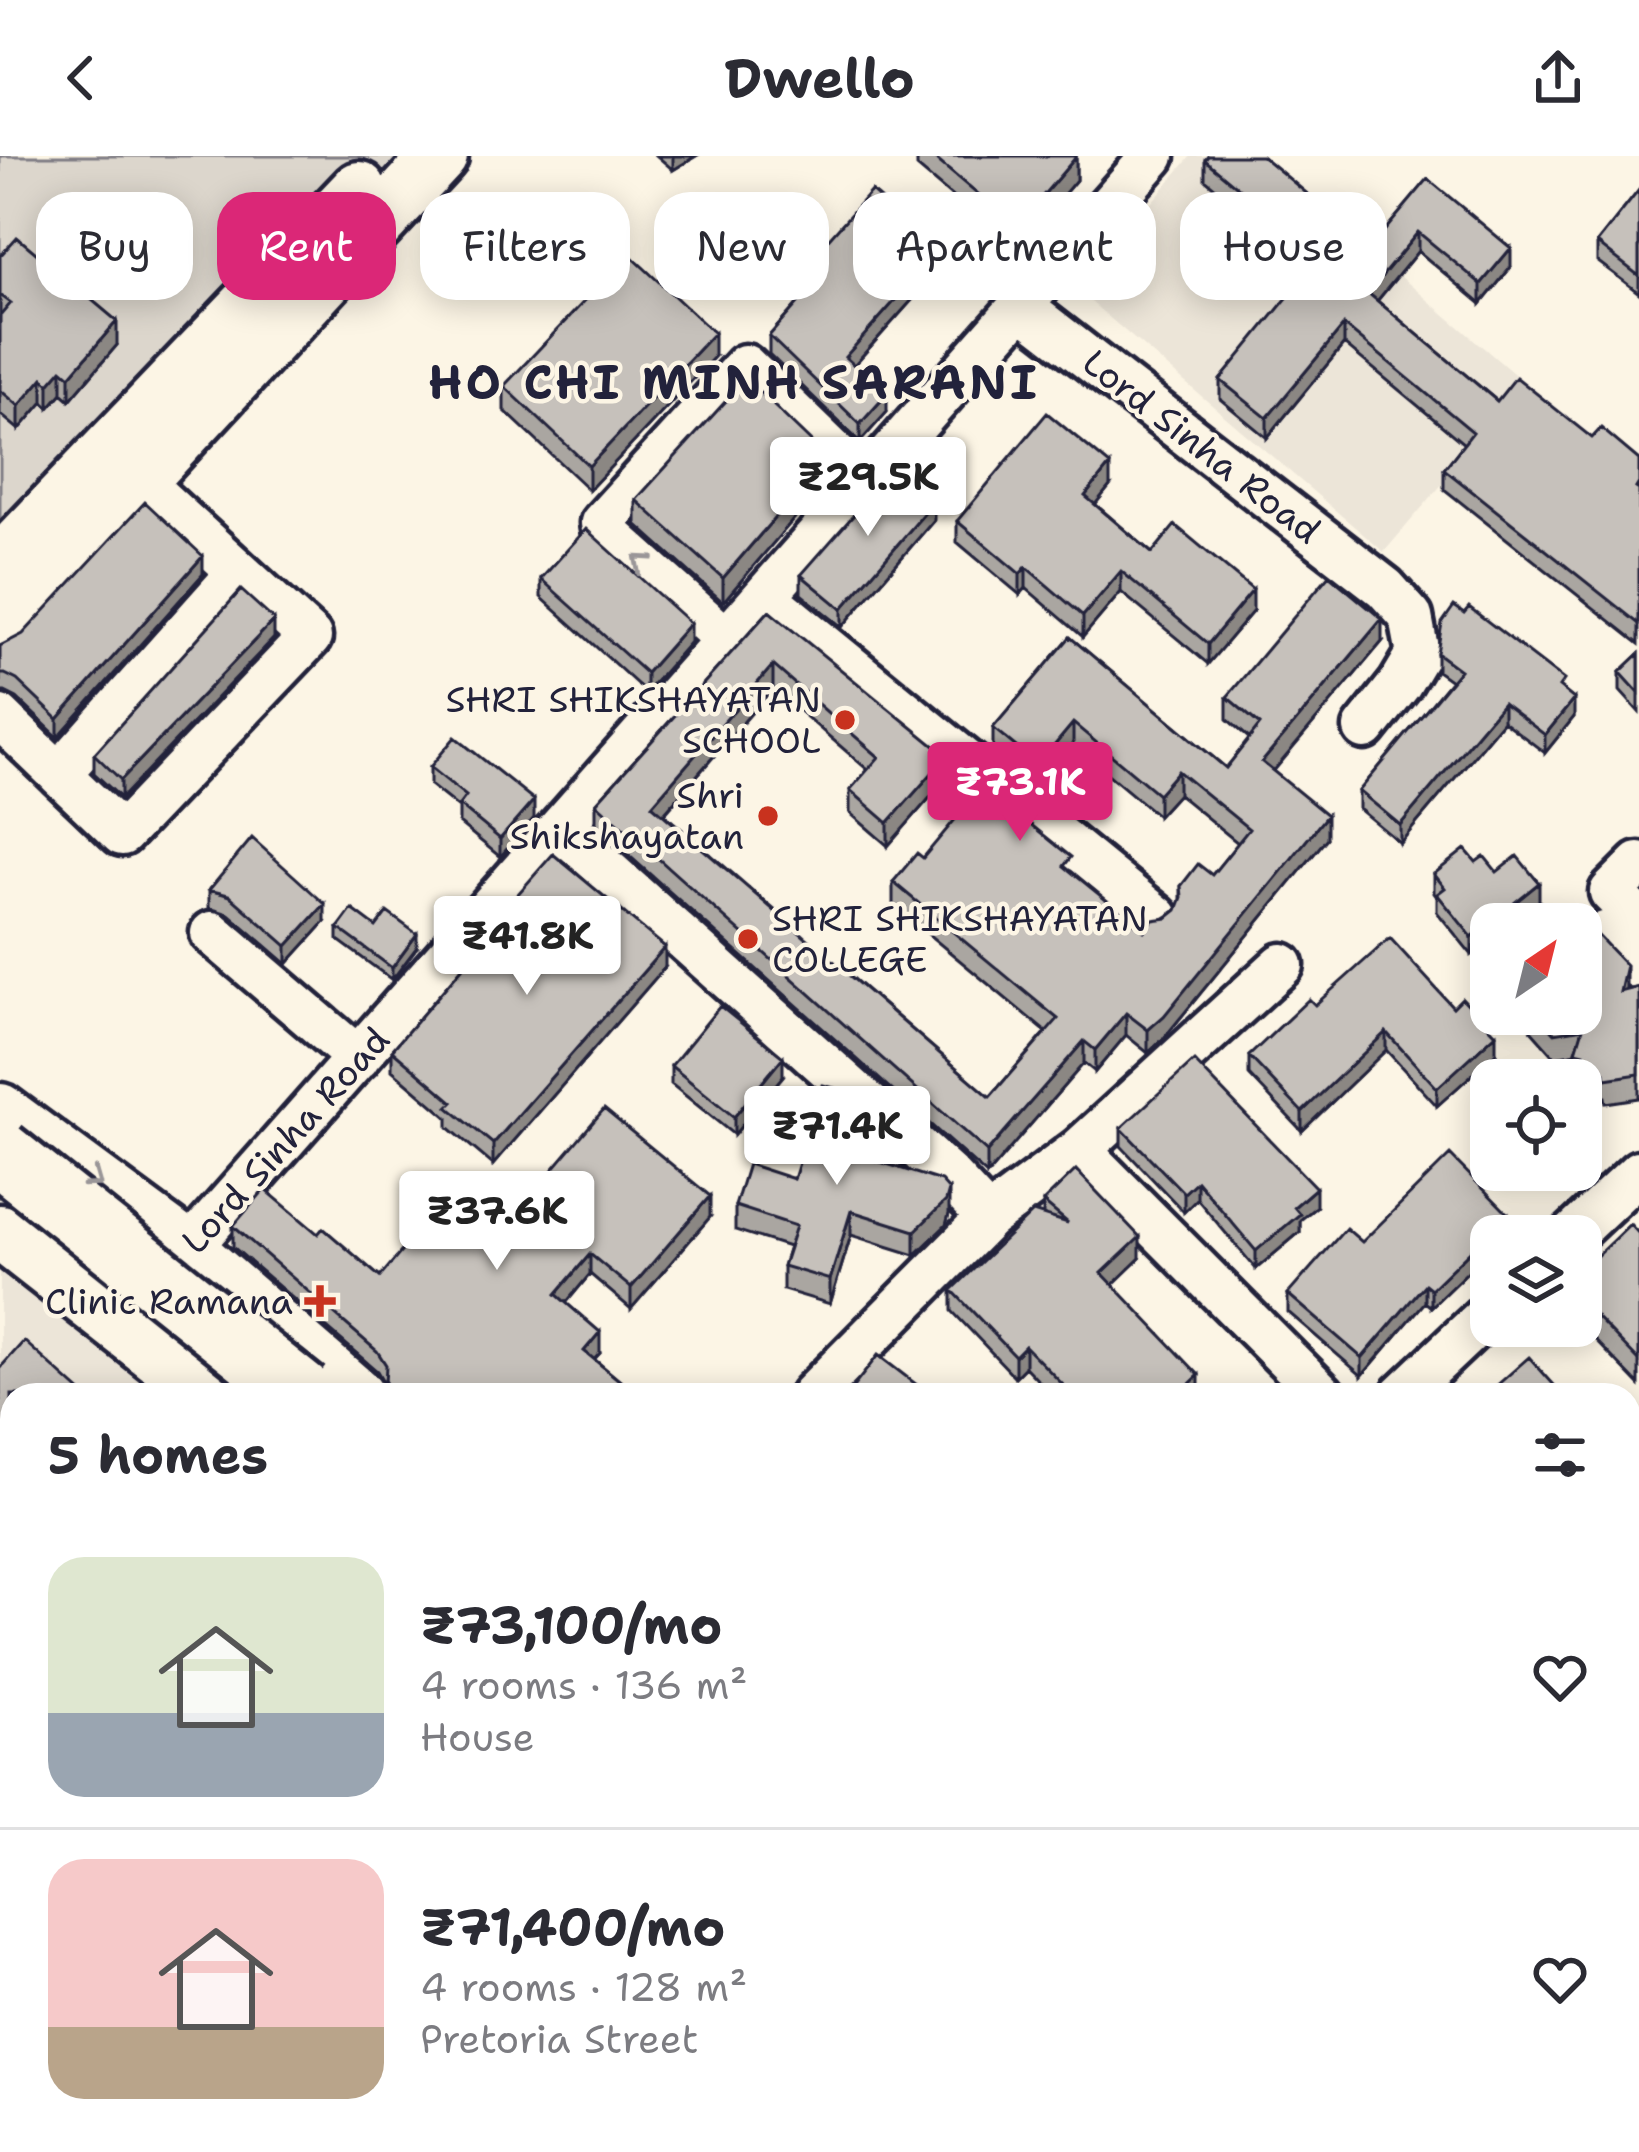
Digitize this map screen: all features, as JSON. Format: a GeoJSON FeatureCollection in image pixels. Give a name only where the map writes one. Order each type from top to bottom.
{"type":"FeatureCollection","features":[{"type":"Feature","properties":{"kind":"highway"},"geometry":{"type":"LineString","coordinates":[[0,1153],[288,1383]]}},
{"type":"Feature","properties":{"kind":"highway"},"geometry":{"type":"LineString","coordinates":[[0,1195],[231,1383]]}},
{"type":"Feature","properties":{"kind":"main road"},"geometry":{"type":"LineString","coordinates":[[0,564],[391,156]]}},
{"type":"Feature","properties":{"kind":"main road"},"geometry":{"type":"LineString","coordinates":[[0,631],[440,156]]}},
{"type":"Feature","properties":{"kind":"main road"},"geometry":{"type":"LineString","coordinates":[[0,1112],[188,1249],[342,1383]]}},
{"type":"Feature","properties":{"kind":"main road"},"geometry":{"type":"LineString","coordinates":[[0,1232],[193,1383]]}},
{"type":"Feature","properties":{"kind":"street","name":"Lord Sinha Road"},"geometry":{"type":"LineString","coordinates":[[122,1328],[1153,156]]}},
{"type":"Feature","properties":{"kind":"street","name":"Lord Sinha Road"},"geometry":{"type":"LineString","coordinates":[[1019,305],[1384,588],[1411,617],[1418,654],[1365,728]]}},
{"type":"Feature","properties":{"kind":"street"},"geometry":{"type":"LineString","coordinates":[[728,640],[603,529],[602,523],[746,366],[865,482]]}},
{"type":"Feature","properties":{"kind":"street"},"geometry":{"type":"LineString","coordinates":[[0,717],[122,834],[310,637],[139,480]]}},
{"type":"Feature","properties":{"kind":"street"},"geometry":{"type":"LineString","coordinates":[[59,774],[239,572]]}},
{"type":"Feature","properties":{"kind":"street"},"geometry":{"type":"LineString","coordinates":[[766,598],[1157,917]]}},
{"type":"Feature","properties":{"kind":"street"},"geometry":{"type":"LineString","coordinates":[[561,829],[949,1176],[988,1218]]}},
{"type":"Feature","properties":{"kind":"street"},"geometry":{"type":"LineString","coordinates":[[1639,865],[1611,892],[1639,968]]}},
{"type":"Feature","properties":{"kind":"street"},"geometry":{"type":"LineString","coordinates":[[212,933],[358,1058]]}},
{"type":"Feature","properties":{"kind":"street"},"geometry":{"type":"LineString","coordinates":[[824,1383],[988,1218],[1079,1150],[1282,965]]}},
{"type":"Feature","properties":{"kind":"street"},"geometry":{"type":"LineString","coordinates":[[1079,1150],[1311,1383]]}},
{"type":"Feature","properties":{"kind":"street"},"geometry":{"type":"LineString","coordinates":[[1599,1215],[1633,1190]]}},
{"type":"Feature","properties":{"kind":"street"},"geometry":{"type":"LineString","coordinates":[[1415,1383],[1470,1331]]}},
{"type":"Feature","properties":{"kind":"shaded area"},"geometry":{"type":"Polygon","coordinates":[[[0,156],[414,156],[380,192],[217,192],[217,300],[278,300],[0,594],[0,156]]]}},
{"type":"Feature","properties":{"kind":"shaded area"},"geometry":{"type":"Polygon","coordinates":[[[1191,156],[1260,156],[1302,192],[1180,192],[1180,300],[1387,300],[1387,265],[1527,385],[1384,552],[1089,300],[1156,300],[1156,197],[1191,156]]]}},
{"type":"Feature","properties":{"kind":"shaded area"},"geometry":{"type":"Polygon","coordinates":[[[0,1246],[175,1383],[0,1383],[0,1246]]]}},
{"type":"Feature","properties":{"kind":"building"},"geometry":{"type":"Polygon","coordinates":[[[932,156],[1076,156],[1046,192],[975,192],[932,156]]]}},
{"type":"Feature","properties":{"kind":"building"},"geometry":{"type":"Polygon","coordinates":[[[1208,156],[1262,156],[1305,192],[1243,192],[1205,160],[1208,156]]]}},
{"type":"Feature","properties":{"kind":"building"},"geometry":{"type":"Polygon","coordinates":[[[1428,179],[1511,248],[1481,284],[1418,232],[1387,270],[1387,228],[1428,179]]]}},
{"type":"Feature","properties":{"kind":"building"},"geometry":{"type":"Polygon","coordinates":[[[1639,190],[1639,276],[1597,243],[1639,190]]]}},
{"type":"Feature","properties":{"kind":"building"},"geometry":{"type":"Polygon","coordinates":[[[853,211],[853,300],[896,300],[845,357],[887,394],[860,424],[769,336],[801,300],[829,300],[829,238],[853,211]]]}},
{"type":"Feature","properties":{"kind":"building"},"geometry":{"type":"Polygon","coordinates":[[[17,237],[36,253],[36,300],[92,300],[117,321],[70,376],[62,369],[49,384],[43,378],[19,406],[0,390],[0,316],[11,303],[0,295],[0,256],[17,237]]]}},
{"type":"Feature","properties":{"kind":"building"},"geometry":{"type":"Polygon","coordinates":[[[630,255],[654,277],[654,300],[678,300],[714,333],[589,466],[504,386],[585,300],[630,300],[630,255]]]}},
{"type":"Feature","properties":{"kind":"building"},"geometry":{"type":"Polygon","coordinates":[[[1285,300],[1376,300],[1497,401],[1516,377],[1592,438],[1601,428],[1639,460],[1639,624],[1444,469],[1473,432],[1344,325],[1267,418],[1220,380],[1285,300]]]}},
{"type":"Feature","properties":{"kind":"building"},"geometry":{"type":"Polygon","coordinates":[[[746,379],[827,457],[723,578],[636,500],[746,379]]]}},
{"type":"Feature","properties":{"kind":"building"},"geometry":{"type":"Polygon","coordinates":[[[1047,413],[1110,465],[1085,496],[1152,553],[1175,525],[1253,590],[1208,644],[1121,571],[1083,616],[1026,567],[1020,574],[957,521],[1047,413]]]}},
{"type":"Feature","properties":{"kind":"building"},"geometry":{"type":"Polygon","coordinates":[[[895,468],[934,502],[842,609],[801,575],[895,468]]]}},
{"type":"Feature","properties":{"kind":"building"},"geometry":{"type":"Polygon","coordinates":[[[145,502],[203,556],[58,719],[17,680],[0,674],[0,646],[23,634],[145,502]]]}},
{"type":"Feature","properties":{"kind":"building"},"geometry":{"type":"Polygon","coordinates":[[[586,529],[690,623],[646,673],[541,579],[586,529]]]}},
{"type":"Feature","properties":{"kind":"building"},"geometry":{"type":"Polygon","coordinates":[[[1329,575],[1382,619],[1262,762],[1327,815],[1164,1016],[1148,1030],[1126,1013],[1095,1050],[1084,1041],[987,1152],[596,803],[769,611],[947,756],[888,823],[850,790],[879,757],[773,665],[652,805],[990,1097],[1058,1019],[893,882],[917,853],[923,858],[983,786],[1071,857],[1064,866],[1144,931],[1153,920],[1177,910],[1181,886],[1198,864],[1212,875],[1249,829],[1178,771],[1158,794],[1073,723],[1038,765],[993,728],[1070,637],[1226,768],[1260,725],[1227,697],[1329,575]]]}},
{"type":"Feature","properties":{"kind":"building"},"geometry":{"type":"Polygon","coordinates":[[[241,590],[274,620],[121,780],[94,754],[241,590]]]}},
{"type":"Feature","properties":{"kind":"building"},"geometry":{"type":"Polygon","coordinates":[[[1454,606],[1464,613],[1469,607],[1564,680],[1559,687],[1574,699],[1545,735],[1503,703],[1400,825],[1359,791],[1460,670],[1437,653],[1442,623],[1454,606]]]}},
{"type":"Feature","properties":{"kind":"building"},"geometry":{"type":"Polygon","coordinates":[[[1639,654],[1639,693],[1620,672],[1639,654]]]}},
{"type":"Feature","properties":{"kind":"building"},"geometry":{"type":"Polygon","coordinates":[[[455,737],[534,800],[500,839],[459,805],[466,796],[430,767],[455,737]]]}},
{"type":"Feature","properties":{"kind":"building"},"geometry":{"type":"Polygon","coordinates":[[[252,838],[325,904],[287,946],[229,895],[209,890],[252,838]]]}},
{"type":"Feature","properties":{"kind":"building"},"geometry":{"type":"Polygon","coordinates":[[[1465,849],[1476,862],[1484,856],[1497,872],[1517,856],[1539,883],[1514,903],[1470,903],[1470,935],[1437,894],[1445,888],[1434,874],[1465,849]]]}},
{"type":"Feature","properties":{"kind":"building"},"geometry":{"type":"Polygon","coordinates":[[[553,854],[665,947],[493,1144],[392,1050],[553,854]]]}},
{"type":"Feature","properties":{"kind":"building"},"geometry":{"type":"Polygon","coordinates":[[[352,909],[376,927],[387,912],[417,934],[392,968],[338,928],[352,909]]]}},
{"type":"Feature","properties":{"kind":"building"},"geometry":{"type":"Polygon","coordinates":[[[1390,938],[1453,1007],[1462,998],[1470,1006],[1470,1035],[1495,1035],[1437,1088],[1386,1032],[1302,1112],[1249,1056],[1309,999],[1315,1005],[1390,938]]]}},
{"type":"Feature","properties":{"kind":"building"},"geometry":{"type":"Polygon","coordinates":[[[1602,940],[1626,965],[1620,992],[1639,987],[1639,1074],[1606,1079],[1602,1059],[1584,1059],[1584,1053],[1576,1051],[1581,1035],[1602,1035],[1602,940]]]}},
{"type":"Feature","properties":{"kind":"building"},"geometry":{"type":"Polygon","coordinates":[[[720,1006],[783,1057],[734,1117],[671,1066],[720,1006]]]}},
{"type":"Feature","properties":{"kind":"building"},"geometry":{"type":"Polygon","coordinates":[[[1194,1061],[1316,1188],[1294,1207],[1300,1214],[1256,1251],[1197,1181],[1184,1193],[1121,1128],[1194,1061]]]}},
{"type":"Feature","properties":{"kind":"building"},"geometry":{"type":"Polygon","coordinates":[[[823,1085],[842,1090],[870,1116],[858,1155],[941,1181],[949,1190],[946,1201],[915,1231],[851,1211],[830,1280],[783,1266],[796,1226],[735,1206],[748,1164],[794,1179],[823,1085]]]}},
{"type":"Feature","properties":{"kind":"building"},"geometry":{"type":"Polygon","coordinates":[[[604,1109],[710,1196],[631,1288],[590,1254],[556,1294],[600,1332],[584,1351],[623,1383],[385,1383],[386,1365],[377,1351],[233,1226],[265,1189],[318,1234],[323,1228],[380,1277],[456,1186],[504,1227],[604,1109]]]}},
{"type":"Feature","properties":{"kind":"building"},"geometry":{"type":"Polygon","coordinates":[[[1450,1155],[1470,1175],[1470,1191],[1485,1191],[1508,1214],[1470,1215],[1470,1251],[1431,1289],[1425,1284],[1362,1358],[1288,1294],[1346,1228],[1362,1242],[1450,1155]]]}},
{"type":"Feature","properties":{"kind":"building"},"geometry":{"type":"Polygon","coordinates":[[[1076,1170],[1140,1237],[1102,1273],[1199,1375],[1191,1383],[1061,1383],[1025,1346],[1015,1356],[952,1290],[1033,1212],[1068,1223],[1043,1202],[1076,1170]]]}},
{"type":"Feature","properties":{"kind":"building"},"geometry":{"type":"Polygon","coordinates":[[[1630,1224],[1639,1234],[1639,1361],[1602,1323],[1602,1251],[1630,1224]]]}},
{"type":"Feature","properties":{"kind":"building"},"geometry":{"type":"Polygon","coordinates":[[[24,1341],[71,1383],[0,1383],[0,1368],[24,1341]]]}},
{"type":"Feature","properties":{"kind":"building"},"geometry":{"type":"Polygon","coordinates":[[[878,1355],[914,1383],[856,1383],[878,1355]]]}},
{"type":"Feature","properties":{"kind":"building"},"geometry":{"type":"Polygon","coordinates":[[[1529,1357],[1552,1383],[1500,1383],[1529,1357]]]}},
{"type":"Feature","properties":{"kind":"place","name":"SHRI SHIKSHAYATAN SCHOOL"},"geometry":{"type":"Point","coordinates":[845,720]}},
{"type":"Feature","properties":{"kind":"place","name":"Shri Shikshayatan"},"geometry":{"type":"Point","coordinates":[768,816]}},
{"type":"Feature","properties":{"kind":"place","name":"SHRI SHIKSHAYATAN COLLEGE"},"geometry":{"type":"Point","coordinates":[748,939]}},
{"type":"Feature","properties":{"kind":"place","name":"Clinic Ramana"},"geometry":{"type":"Point","coordinates":[320,1301]}},
{"type":"Feature","properties":{"kind":"district","name":"HO CHI MINH SARANI"},"geometry":{"type":"Point","coordinates":[734,382]}}]}
